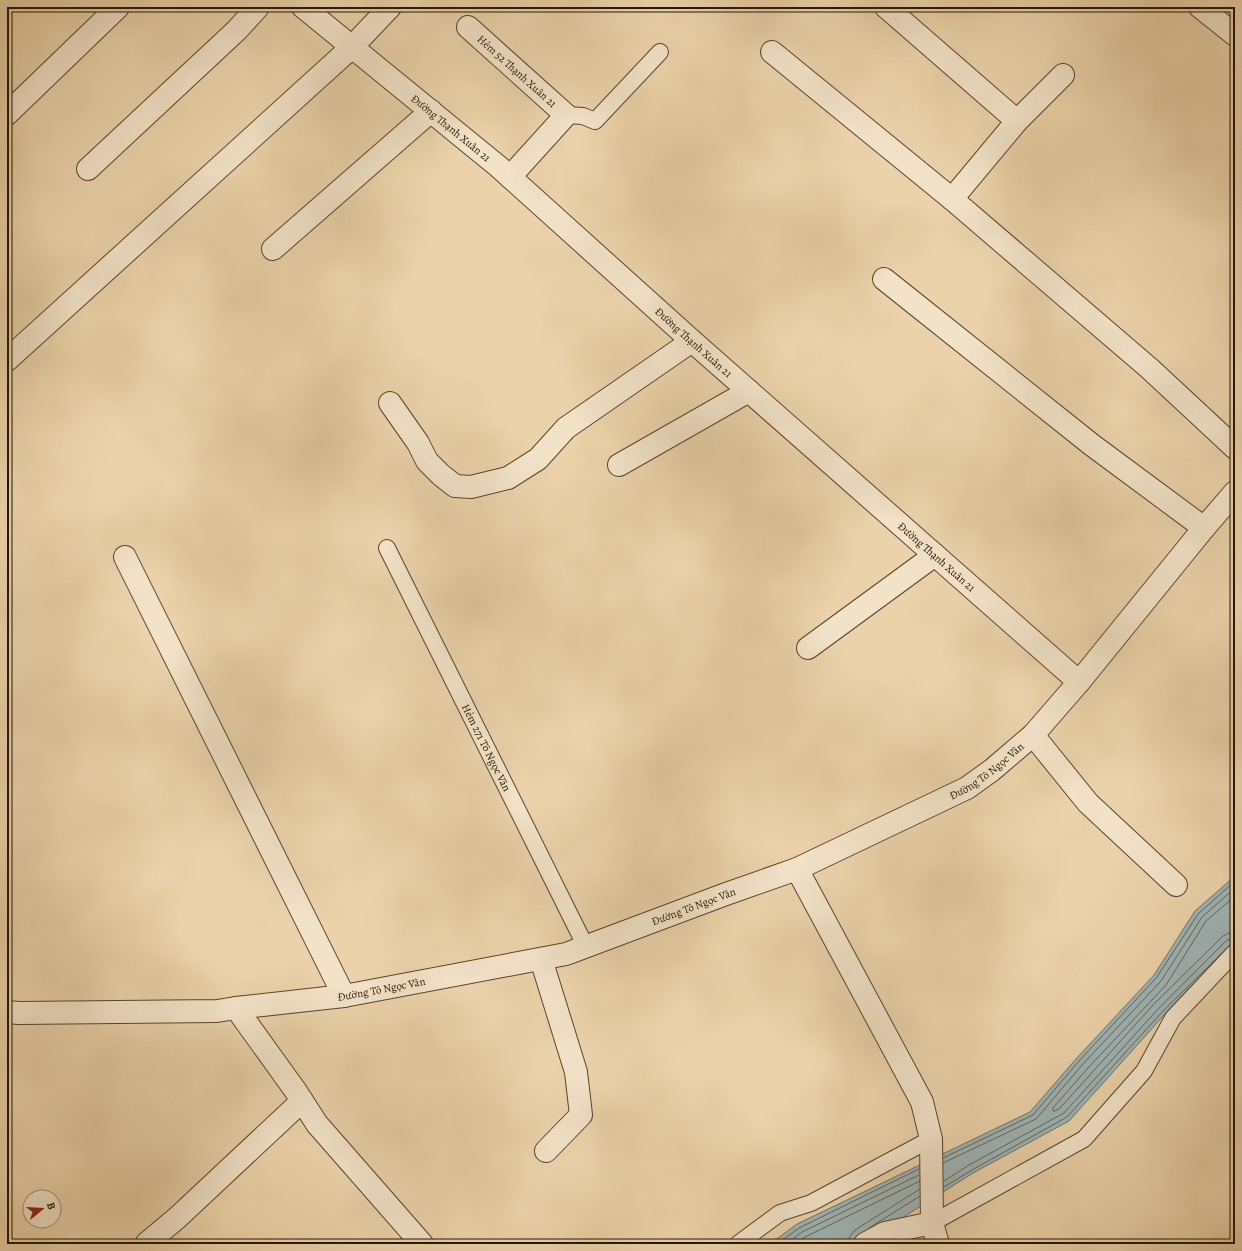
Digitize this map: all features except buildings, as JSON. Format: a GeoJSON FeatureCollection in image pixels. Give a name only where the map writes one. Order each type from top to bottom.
{"type":"FeatureCollection","features":[{"type":"Feature","properties":{"kind":"street"},"geometry":{"type":"LineString","coordinates":[[7,114],[118,7]]}},
{"type":"Feature","properties":{"kind":"street"},"geometry":{"type":"LineString","coordinates":[[88,169],[237,30],[258,7]]}},
{"type":"Feature","properties":{"kind":"street","name":"Đường Thạnh Xuân 21"},"geometry":{"type":"LineString","coordinates":[[303,7],[510,177],[692,341],[1080,682]]}},
{"type":"Feature","properties":{"kind":"street"},"geometry":{"type":"LineString","coordinates":[[7,360],[352,47],[390,7]]}},
{"type":"Feature","properties":{"kind":"street"},"geometry":{"type":"LineString","coordinates":[[886,7],[1017,121]]}},
{"type":"Feature","properties":{"kind":"street"},"geometry":{"type":"LineString","coordinates":[[1200,7],[1235,36]]}},
{"type":"Feature","properties":{"kind":"street","name":"Hẻm 52 Thạnh Xuân 21"},"geometry":{"type":"LineString","coordinates":[[468,27],[566,115],[510,177]]}},
{"type":"Feature","properties":{"kind":"street"},"geometry":{"type":"LineString","coordinates":[[772,52],[952,199],[1149,368],[1235,448]]}},
{"type":"Feature","properties":{"kind":"street"},"geometry":{"type":"LineString","coordinates":[[952,199],[1017,121],[1063,74]]}},
{"type":"Feature","properties":{"kind":"street"},"geometry":{"type":"LineString","coordinates":[[273,249],[431,111]]}},
{"type":"Feature","properties":{"kind":"street"},"geometry":{"type":"LineString","coordinates":[[884,279],[1092,445],[1204,528]]}},
{"type":"Feature","properties":{"kind":"street"},"geometry":{"type":"LineString","coordinates":[[390,403],[418,442],[427,461],[455,486],[470,487],[508,478],[538,459],[566,428],[692,341]]}},
{"type":"Feature","properties":{"kind":"street"},"geometry":{"type":"LineString","coordinates":[[619,464],[749,391]]}},
{"type":"Feature","properties":{"kind":"street","name":"Đường Tô Ngọc Vân"},"geometry":{"type":"LineString","coordinates":[[7,1012],[217,1011],[344,996],[566,954],[797,869],[967,788],[992,770],[1033,735],[1080,682],[1204,528],[1235,492]]}},
{"type":"Feature","properties":{"kind":"street"},"geometry":{"type":"LineString","coordinates":[[808,648],[935,554]]}},
{"type":"Feature","properties":{"kind":"street"},"geometry":{"type":"LineString","coordinates":[[125,557],[344,996]]}},
{"type":"Feature","properties":{"kind":"street"},"geometry":{"type":"LineString","coordinates":[[1033,735],[1088,803],[1176,885]]}},
{"type":"Feature","properties":{"kind":"street"},"geometry":{"type":"LineString","coordinates":[[797,869],[922,1102],[931,1139],[932,1215],[938,1244]]}},
{"type":"Feature","properties":{"kind":"street"},"geometry":{"type":"LineString","coordinates":[[541,959],[576,1072],[581,1114],[546,1151]]}},
{"type":"Feature","properties":{"kind":"street"},"geometry":{"type":"LineString","coordinates":[[236,1008],[317,1124],[422,1244]]}},
{"type":"Feature","properties":{"kind":"street"},"geometry":{"type":"LineString","coordinates":[[148,1244],[147,1243],[177,1218],[302,1101]]}},
{"type":"Feature","properties":{"kind":"street"},"geometry":{"type":"LineString","coordinates":[[865,1244],[885,1233],[932,1215]]}},
{"type":"Feature","properties":{"kind":"lane","name":"Hẻm 52 Thạnh Xuân 21"},"geometry":{"type":"LineString","coordinates":[[566,115],[583,116],[595,121],[660,52]]}},
{"type":"Feature","properties":{"kind":"lane","name":"Hẻm 271 Tô Ngọc Vân"},"geometry":{"type":"LineString","coordinates":[[387,548],[586,947]]}},
{"type":"Feature","properties":{"kind":"lane"},"geometry":{"type":"LineString","coordinates":[[932,1215],[1084,1140],[1144,1071],[1173,1018],[1235,952]]}},
{"type":"Feature","properties":{"kind":"lane"},"geometry":{"type":"LineString","coordinates":[[738,1244],[780,1213],[811,1203],[931,1139]]}},
{"type":"Feature","properties":{"kind":"water"},"geometry":{"type":"Polygon","coordinates":[[[1235,876],[1235,945],[1165,1014],[1069,1121],[973,1173],[861,1244],[770,1244],[797,1224],[1030,1112],[1076,1059],[1154,975],[1195,911],[1235,876]]]}}]}
